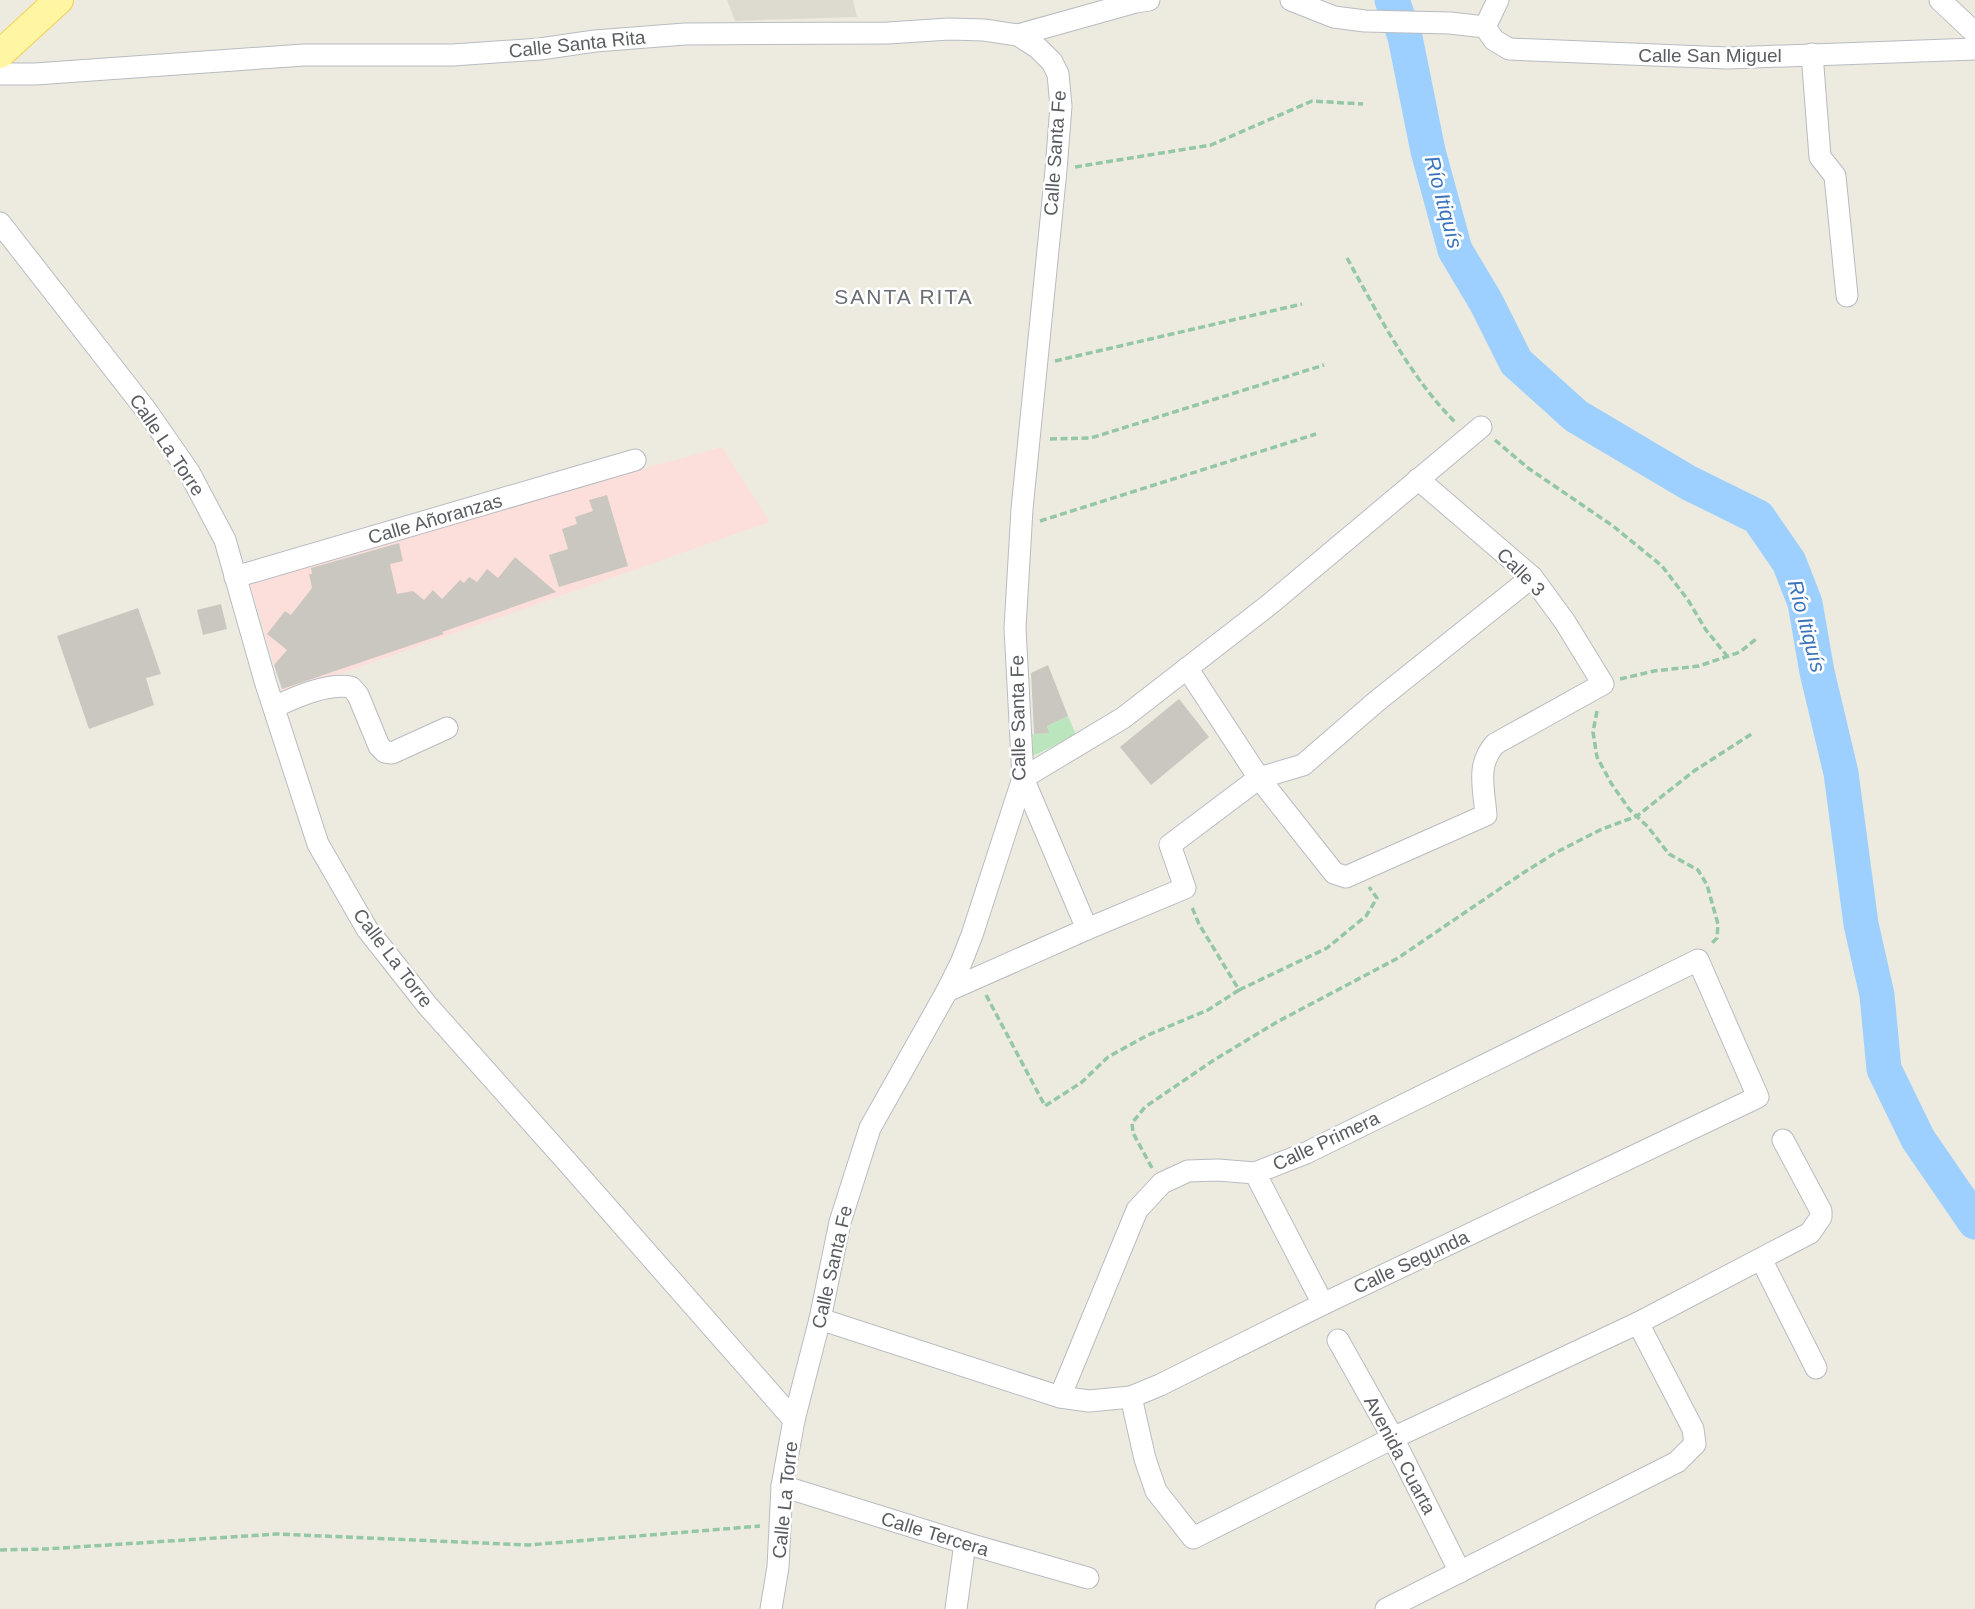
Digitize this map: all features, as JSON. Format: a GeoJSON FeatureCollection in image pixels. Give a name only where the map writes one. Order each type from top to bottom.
{"type":"FeatureCollection","features":[{"type":"Feature","properties":{"kind":"main road"},"geometry":{"type":"LineString","coordinates":[[0,54],[12,46],[59,0]]}},
{"type":"Feature","properties":{"kind":"street","name":"Calle Santa Rita"},"geometry":{"type":"LineString","coordinates":[[0,74],[35,74],[304,55],[453,55],[685,34],[888,33],[949,29],[1018,35],[1149,0]]}},
{"type":"Feature","properties":{"kind":"street"},"geometry":{"type":"LineString","coordinates":[[1291,0],[1334,17],[1485,27],[1498,0]]}},
{"type":"Feature","properties":{"kind":"street"},"geometry":{"type":"LineString","coordinates":[[1940,0],[1975,33]]}},
{"type":"Feature","properties":{"kind":"street","name":"Calle San Miguel"},"geometry":{"type":"LineString","coordinates":[[1485,27],[1494,40],[1508,49],[1728,58],[1975,49]]}},
{"type":"Feature","properties":{"kind":"street","name":"Calle Santa Fe"},"geometry":{"type":"LineString","coordinates":[[794,1420],[820,1319],[840,1222],[870,1128],[947,992],[972,935],[1023,778],[1015,628],[1021,527],[1060,106],[1058,74],[1052,62],[1038,48],[1018,35]]}},
{"type":"Feature","properties":{"kind":"street"},"geometry":{"type":"LineString","coordinates":[[1812,54],[1819,157],[1835,176],[1847,296]]}},
{"type":"Feature","properties":{"kind":"street","name":"Calle La Torre"},"geometry":{"type":"LineString","coordinates":[[0,223],[146,410],[189,472],[225,540],[318,844],[367,929],[427,1005],[794,1420],[782,1486],[778,1567],[771,1609]]}},
{"type":"Feature","properties":{"kind":"street"},"geometry":{"type":"LineString","coordinates":[[1087,929],[1023,778],[1123,718],[1270,604],[1475,431]]}},
{"type":"Feature","properties":{"kind":"street","name":"Calle Añoranzas"},"geometry":{"type":"LineString","coordinates":[[235,577],[635,460]]}},
{"type":"Feature","properties":{"kind":"street","name":"Calle 3"},"geometry":{"type":"LineString","coordinates":[[1418,479],[1532,577],[1565,622],[1603,684]]}},
{"type":"Feature","properties":{"kind":"street"},"geometry":{"type":"LineString","coordinates":[[947,992],[1185,888],[1170,845],[1259,778],[1303,765],[1377,701],[1532,577]]}},
{"type":"Feature","properties":{"kind":"street"},"geometry":{"type":"LineString","coordinates":[[1187,668],[1259,778],[1334,873],[1346,877],[1486,815],[1483,770],[1486,754],[1490,749],[1603,684]]}},
{"type":"Feature","properties":{"kind":"street"},"geometry":{"type":"LineString","coordinates":[[274,707],[339,685],[351,687],[358,695],[379,746],[385,752],[392,753],[447,728]]}},
{"type":"Feature","properties":{"kind":"street","name":"Calle Segunda"},"geometry":{"type":"LineString","coordinates":[[1060,1397],[1089,1401],[1131,1397],[1160,1385],[1323,1304],[1758,1097],[1698,960]]}},
{"type":"Feature","properties":{"kind":"street","name":"Calle Primera"},"geometry":{"type":"LineString","coordinates":[[1060,1397],[1137,1210],[1162,1183],[1188,1171],[1255,1173],[1306,1153],[1698,960]]}},
{"type":"Feature","properties":{"kind":"street"},"geometry":{"type":"LineString","coordinates":[[1131,1397],[1145,1459],[1156,1491],[1193,1538],[1392,1438],[1638,1323],[1810,1233],[1821,1217],[1821,1210],[1783,1140]]}},
{"type":"Feature","properties":{"kind":"street"},"geometry":{"type":"LineString","coordinates":[[1255,1173],[1323,1304]]}},
{"type":"Feature","properties":{"kind":"street"},"geometry":{"type":"LineString","coordinates":[[1761,1259],[1816,1368]]}},
{"type":"Feature","properties":{"kind":"street"},"geometry":{"type":"LineString","coordinates":[[820,1319],[1060,1397]]}},
{"type":"Feature","properties":{"kind":"street"},"geometry":{"type":"LineString","coordinates":[[1386,1609],[1676,1462],[1695,1444],[1693,1429],[1638,1323]]}},
{"type":"Feature","properties":{"kind":"street","name":"Avenida Cuarta"},"geometry":{"type":"LineString","coordinates":[[1338,1340],[1392,1438],[1460,1572]]}},
{"type":"Feature","properties":{"kind":"street","name":"Calle Tercera"},"geometry":{"type":"LineString","coordinates":[[782,1486],[965,1544],[1088,1578]]}},
{"type":"Feature","properties":{"kind":"street"},"geometry":{"type":"LineString","coordinates":[[956,1609],[965,1544]]}},
{"type":"Feature","properties":{"kind":"path"},"geometry":{"type":"LineString","coordinates":[[1056,170],[1211,145],[1312,101],[1363,104]]}},
{"type":"Feature","properties":{"kind":"path"},"geometry":{"type":"LineString","coordinates":[[1347,258],[1387,329],[1442,409],[1613,526],[1662,566],[1727,656]]}},
{"type":"Feature","properties":{"kind":"path"},"geometry":{"type":"LineString","coordinates":[[1035,365],[1302,304]]}},
{"type":"Feature","properties":{"kind":"path"},"geometry":{"type":"LineString","coordinates":[[1030,440],[1091,438],[1324,365]]}},
{"type":"Feature","properties":{"kind":"path"},"geometry":{"type":"LineString","coordinates":[[1021,527],[1316,434]]}},
{"type":"Feature","properties":{"kind":"path"},"geometry":{"type":"LineString","coordinates":[[1698,960],[1717,938],[1718,924],[1707,885],[1698,870],[1669,854],[1648,827],[1629,809],[1597,757],[1593,732],[1603,684],[1654,671],[1699,666],[1740,652],[1756,639]]}},
{"type":"Feature","properties":{"kind":"path"},"geometry":{"type":"LineString","coordinates":[[1162,1183],[1133,1133],[1132,1123],[1145,1107],[1277,1021],[1398,958],[1555,853],[1600,830],[1637,816],[1694,771],[1753,733]]}},
{"type":"Feature","properties":{"kind":"path"},"geometry":{"type":"LineString","coordinates":[[977,978],[1045,1106],[1082,1082],[1108,1057],[1148,1035],[1208,1010],[1239,990],[1327,948],[1366,916],[1377,898],[1371,888],[1346,877]]}},
{"type":"Feature","properties":{"kind":"path"},"geometry":{"type":"LineString","coordinates":[[1185,888],[1199,924],[1239,990]]}},
{"type":"Feature","properties":{"kind":"path"},"geometry":{"type":"LineString","coordinates":[[0,1550],[277,1534],[528,1545],[779,1525]]}},
{"type":"Feature","properties":{"kind":"shaded area"},"geometry":{"type":"Polygon","coordinates":[[[727,0],[853,0],[857,17],[735,21],[727,0]]]}},
{"type":"Feature","properties":{"kind":"shaded area"},"geometry":{"type":"Polygon","coordinates":[[[722,447],[770,522],[283,694],[248,578],[722,447]]]}},
{"type":"Feature","properties":{"kind":"green space"},"geometry":{"type":"Polygon","coordinates":[[[1068,716],[1076,735],[1033,756],[1032,734],[1048,733],[1047,726],[1068,716]]]}},
{"type":"Feature","properties":{"kind":"building"},"geometry":{"type":"Polygon","coordinates":[[[607,495],[628,566],[559,587],[549,555],[568,549],[562,529],[577,524],[575,517],[593,511],[589,500],[607,495]]]}},
{"type":"Feature","properties":{"kind":"building"},"geometry":{"type":"Polygon","coordinates":[[[399,543],[403,561],[390,564],[397,594],[413,591],[424,600],[433,590],[442,599],[460,580],[464,583],[469,577],[477,582],[487,569],[498,578],[515,557],[556,592],[442,632],[444,634],[282,689],[274,665],[287,650],[267,634],[285,611],[291,615],[312,588],[309,574],[312,574],[311,568],[399,543]]]}},
{"type":"Feature","properties":{"kind":"building"},"geometry":{"type":"Polygon","coordinates":[[[221,604],[227,629],[203,635],[197,610],[221,604]]]}},
{"type":"Feature","properties":{"kind":"building"},"geometry":{"type":"Polygon","coordinates":[[[138,608],[161,674],[146,678],[154,705],[89,729],[57,636],[138,608]]]}},
{"type":"Feature","properties":{"kind":"building"},"geometry":{"type":"Polygon","coordinates":[[[1048,665],[1068,716],[1047,726],[1049,733],[1034,734],[1031,673],[1048,665]]]}},
{"type":"Feature","properties":{"kind":"building"},"geometry":{"type":"Polygon","coordinates":[[[1179,699],[1209,737],[1151,785],[1120,747],[1179,699]]]}},
{"type":"Feature","properties":{"kind":"waterway","name":"Río Itiquís"},"geometry":{"type":"LineString","coordinates":[[1392,0],[1405,37],[1428,151],[1455,250],[1486,302],[1516,362],[1576,416],[1689,483],[1758,517],[1789,562],[1805,603],[1817,672],[1841,773],[1861,924],[1877,995],[1884,1069],[1918,1139],[1975,1222]]}},
{"type":"Feature","properties":{"kind":"district","name":"SANTA RITA"},"geometry":{"type":"Point","coordinates":[904,296]}}]}
